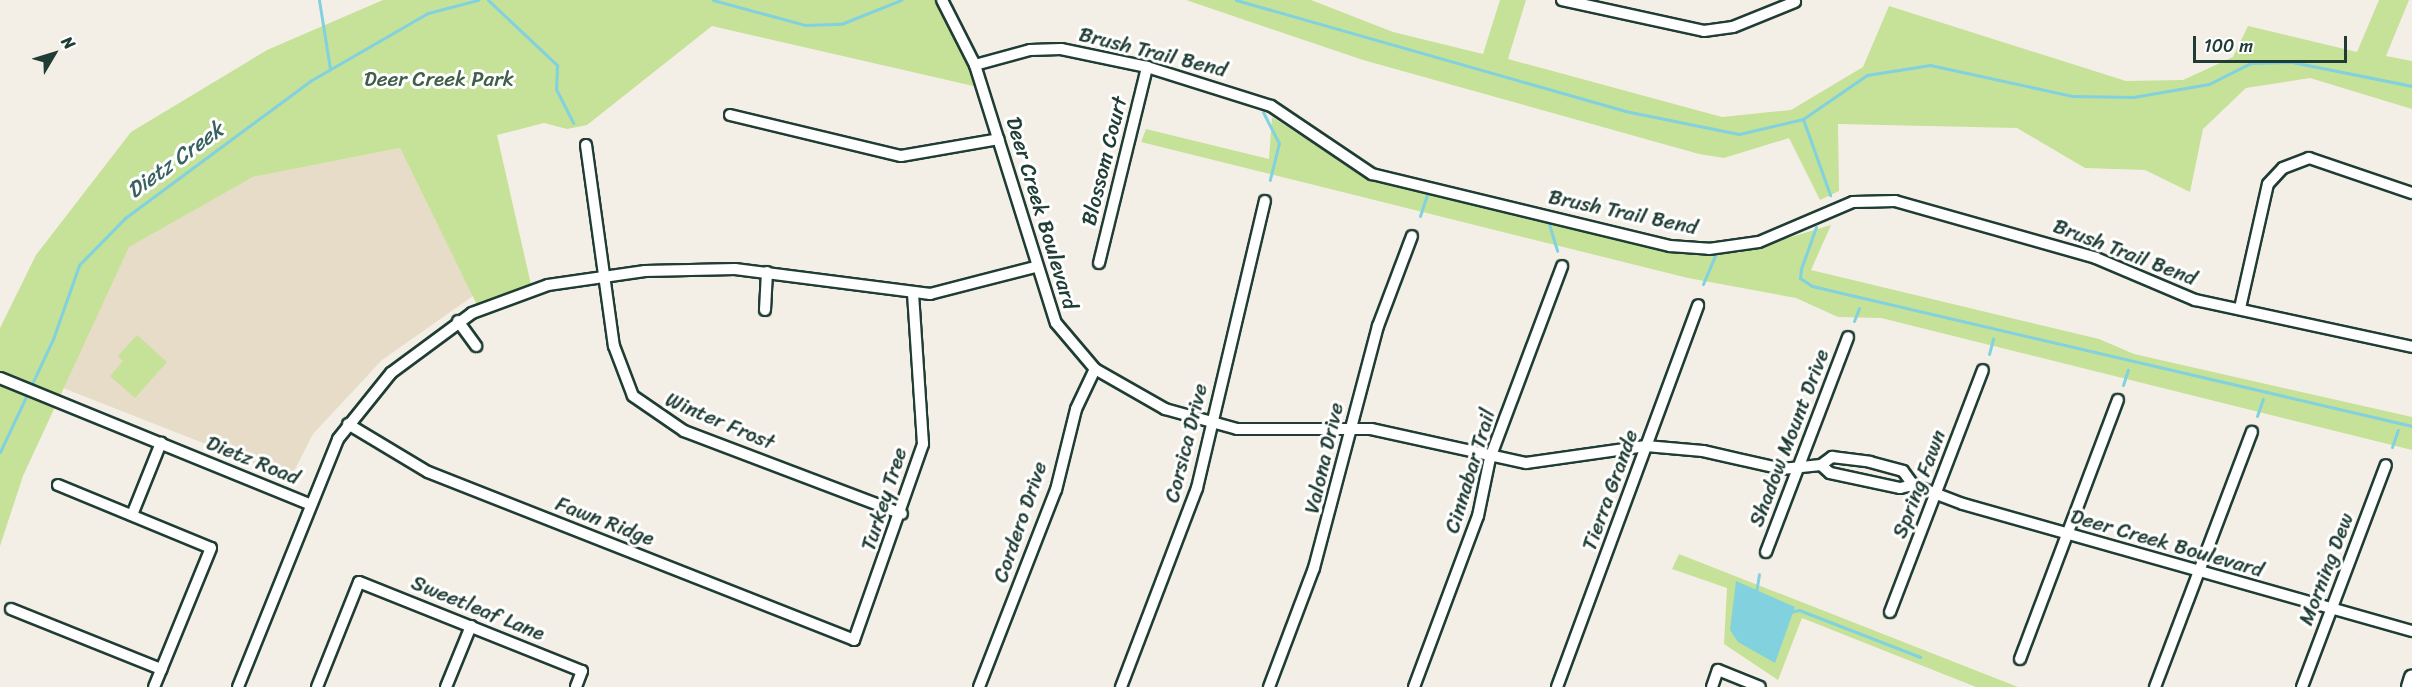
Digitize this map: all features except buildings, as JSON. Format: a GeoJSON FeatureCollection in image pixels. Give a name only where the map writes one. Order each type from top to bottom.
{"type":"FeatureCollection","features":[{"type":"Feature","properties":{"kind":"main road"},"geometry":{"type":"LineString","coordinates":[[2409,687],[2412,678]]}},
{"type":"Feature","properties":{"kind":"street","name":"Deer Creek Boulevard"},"geometry":{"type":"LineString","coordinates":[[942,0],[975,65],[999,139],[1035,267],[1056,323],[1095,369],[1165,409],[1211,425],[1269,432],[1350,427],[1490,458],[1554,461],[1646,446],[1703,451],[1759,467],[1799,468],[1821,465],[1832,457],[1870,462],[1903,471],[1913,485],[1935,494],[2198,574],[2412,631]]}},
{"type":"Feature","properties":{"kind":"street"},"geometry":{"type":"LineString","coordinates":[[1562,0],[1704,31],[1733,27],[1796,2]]}},
{"type":"Feature","properties":{"kind":"street"},"geometry":{"type":"LineString","coordinates":[[1605,11],[1610,0]]}},
{"type":"Feature","properties":{"kind":"street","name":"Brush Trail Bend"},"geometry":{"type":"LineString","coordinates":[[975,65],[1030,50],[1061,49],[1147,68],[1270,106],[1372,174],[1654,243],[1709,249],[1759,242],[1853,202],[1882,199],[2072,250],[2195,300],[2412,347]]}},
{"type":"Feature","properties":{"kind":"street","name":"Blossom Court"},"geometry":{"type":"LineString","coordinates":[[1099,263],[1147,68]]}},
{"type":"Feature","properties":{"kind":"street"},"geometry":{"type":"LineString","coordinates":[[730,115],[901,156],[999,139]]}},
{"type":"Feature","properties":{"kind":"street","name":"Winter Frost"},"geometry":{"type":"LineString","coordinates":[[585,145],[617,362],[646,410],[684,431],[902,514]]}},
{"type":"Feature","properties":{"kind":"street"},"geometry":{"type":"LineString","coordinates":[[2240,308],[2268,184],[2283,168],[2309,158],[2412,193]]}},
{"type":"Feature","properties":{"kind":"street","name":"Corsica Drive"},"geometry":{"type":"LineString","coordinates":[[1121,687],[1183,530],[1265,201]]}},
{"type":"Feature","properties":{"kind":"street","name":"Valona Drive"},"geometry":{"type":"LineString","coordinates":[[1269,687],[1314,568],[1378,326],[1412,236]]}},
{"type":"Feature","properties":{"kind":"street","name":"Cinnabar Trail"},"geometry":{"type":"LineString","coordinates":[[1413,687],[1478,516],[1490,458],[1562,266]]}},
{"type":"Feature","properties":{"kind":"street"},"geometry":{"type":"LineString","coordinates":[[309,504],[348,424],[391,373],[458,321],[528,290],[603,275],[697,267],[767,272],[914,293],[953,291],[1035,267]]}},
{"type":"Feature","properties":{"kind":"street"},"geometry":{"type":"LineString","coordinates":[[765,310],[767,272]]}},
{"type":"Feature","properties":{"kind":"street","name":"Turkey Tree"},"geometry":{"type":"LineString","coordinates":[[854,640],[920,460],[924,419],[913,342],[914,293]]}},
{"type":"Feature","properties":{"kind":"street","name":"Tierra Grande"},"geometry":{"type":"LineString","coordinates":[[1557,687],[1698,304]]}},
{"type":"Feature","properties":{"kind":"street"},"geometry":{"type":"LineString","coordinates":[[458,321],[476,346]]}},
{"type":"Feature","properties":{"kind":"street","name":"Shadow Mount Drive"},"geometry":{"type":"LineString","coordinates":[[1766,552],[1848,337]]}},
{"type":"Feature","properties":{"kind":"street","name":"Cordero Drive"},"geometry":{"type":"LineString","coordinates":[[983,686],[1056,490],[1076,409],[1095,369]]}},
{"type":"Feature","properties":{"kind":"street","name":"Spring Fawn"},"geometry":{"type":"LineString","coordinates":[[1890,612],[1983,370]]}},
{"type":"Feature","properties":{"kind":"street","name":"Dietz Road"},"geometry":{"type":"LineString","coordinates":[[0,378],[309,504],[238,687]]}},
{"type":"Feature","properties":{"kind":"street"},"geometry":{"type":"LineString","coordinates":[[2020,659],[2118,400]]}},
{"type":"Feature","properties":{"kind":"street","name":"Fawn Ridge"},"geometry":{"type":"LineString","coordinates":[[348,424],[428,472],[854,640]]}},
{"type":"Feature","properties":{"kind":"street"},"geometry":{"type":"LineString","coordinates":[[2155,687],[2252,432]]}},
{"type":"Feature","properties":{"kind":"street"},"geometry":{"type":"LineString","coordinates":[[132,515],[161,443]]}},
{"type":"Feature","properties":{"kind":"street","name":"Deer Creek Boulevard"},"geometry":{"type":"LineString","coordinates":[[1821,465],[1830,473],[1900,488],[1913,485]]}},
{"type":"Feature","properties":{"kind":"street","name":"Morning Dew"},"geometry":{"type":"LineString","coordinates":[[2302,687],[2386,465]]}},
{"type":"Feature","properties":{"kind":"street"},"geometry":{"type":"LineString","coordinates":[[58,485],[211,548],[154,687]]}},
{"type":"Feature","properties":{"kind":"street","name":"Sweetleaf Lane"},"geometry":{"type":"LineString","coordinates":[[317,687],[360,582],[582,670],[576,687]]}},
{"type":"Feature","properties":{"kind":"street"},"geometry":{"type":"LineString","coordinates":[[11,609],[161,669]]}},
{"type":"Feature","properties":{"kind":"street"},"geometry":{"type":"LineString","coordinates":[[446,687],[471,626]]}},
{"type":"Feature","properties":{"kind":"street"},"geometry":{"type":"LineString","coordinates":[[1712,687],[1718,670],[1760,687]]}},
{"type":"Feature","properties":{"kind":"shaded area"},"geometry":{"type":"Polygon","coordinates":[[[400,148],[473,296],[382,360],[313,434],[293,473],[285,475],[63,388],[128,247],[253,177],[400,148]]]}},
{"type":"Feature","properties":{"kind":"green space","name":"Deer Creek Park"},"geometry":{"type":"Polygon","coordinates":[[[383,0],[942,0],[982,88],[712,26],[587,125],[567,129],[544,123],[497,135],[532,289],[479,309],[400,148],[253,177],[129,247],[23,476],[0,546],[0,328],[36,255],[131,132],[267,50],[383,0]]]}},
{"type":"Feature","properties":{"kind":"green space"},"geometry":{"type":"Polygon","coordinates":[[[1186,0],[1311,0],[1393,32],[1483,54],[1500,0],[1526,0],[1508,59],[1722,117],[1791,110],[1863,67],[1889,6],[2126,81],[2183,80],[2233,57],[2248,26],[2357,52],[2379,0],[2409,0],[2386,56],[2412,61],[2412,109],[2310,78],[2246,88],[2203,129],[2190,192],[2145,170],[2085,168],[2017,128],[1838,124],[1839,191],[1820,200],[1789,138],[1724,158],[1699,154],[1363,60],[1186,0]]]}},
{"type":"Feature","properties":{"kind":"green space"},"geometry":{"type":"Polygon","coordinates":[[[1272,117],[1368,178],[1692,254],[1738,253],[1831,225],[1811,270],[2099,339],[2134,354],[2412,417],[2412,450],[1881,318],[1838,317],[1796,298],[1688,278],[1141,142],[1146,129],[1269,159],[1272,117]]]}},
{"type":"Feature","properties":{"kind":"green space"},"geometry":{"type":"Polygon","coordinates":[[[137,335],[167,362],[135,398],[110,376],[123,361],[118,356],[137,335]]]}},
{"type":"Feature","properties":{"kind":"green space"},"geometry":{"type":"Polygon","coordinates":[[[1679,554],[2018,687],[1976,687],[1802,618],[1778,680],[1724,644],[1727,588],[1672,569],[1679,554]]]}},
{"type":"Feature","properties":{"kind":"water"},"geometry":{"type":"Polygon","coordinates":[[[1736,581],[1795,607],[1775,663],[1738,642],[1730,630],[1736,581]]]}},
{"type":"Feature","properties":{"kind":"waterway"},"geometry":{"type":"LineString","coordinates":[[319,0],[330,69]]}},
{"type":"Feature","properties":{"kind":"waterway","name":"Dietz Creek"},"geometry":{"type":"LineString","coordinates":[[0,452],[53,339],[79,265],[125,218],[310,81],[428,13],[478,0]]}},
{"type":"Feature","properties":{"kind":"waterway"},"geometry":{"type":"LineString","coordinates":[[488,0],[557,65],[556,89],[573,123]]}},
{"type":"Feature","properties":{"kind":"waterway"},"geometry":{"type":"LineString","coordinates":[[713,0],[805,25],[841,24],[901,0]]}},
{"type":"Feature","properties":{"kind":"waterway"},"geometry":{"type":"LineString","coordinates":[[1236,0],[1625,111],[1739,134],[1803,119],[1867,75],[1930,65],[2072,96],[2133,97],[2209,84],[2251,63],[2292,62],[2412,86]]}},
{"type":"Feature","properties":{"kind":"waterway"},"geometry":{"type":"LineString","coordinates":[[1263,112],[1279,143],[1270,180]]}},
{"type":"Feature","properties":{"kind":"waterway"},"geometry":{"type":"LineString","coordinates":[[1803,119],[1830,195]]}},
{"type":"Feature","properties":{"kind":"waterway"},"geometry":{"type":"LineString","coordinates":[[1420,216],[1427,194]]}},
{"type":"Feature","properties":{"kind":"waterway"},"geometry":{"type":"LineString","coordinates":[[1549,224],[1557,251]]}},
{"type":"Feature","properties":{"kind":"waterway"},"geometry":{"type":"LineString","coordinates":[[1816,227],[1800,278],[1812,286],[2412,426]]}},
{"type":"Feature","properties":{"kind":"waterway"},"geometry":{"type":"LineString","coordinates":[[1703,284],[1716,254]]}},
{"type":"Feature","properties":{"kind":"waterway"},"geometry":{"type":"LineString","coordinates":[[1854,321],[1859,308]]}},
{"type":"Feature","properties":{"kind":"waterway"},"geometry":{"type":"LineString","coordinates":[[1989,354],[1993,339]]}},
{"type":"Feature","properties":{"kind":"waterway"},"geometry":{"type":"LineString","coordinates":[[2123,385],[2128,370]]}},
{"type":"Feature","properties":{"kind":"waterway"},"geometry":{"type":"LineString","coordinates":[[2257,416],[2263,399]]}},
{"type":"Feature","properties":{"kind":"waterway"},"geometry":{"type":"LineString","coordinates":[[2392,447],[2398,430]]}},
{"type":"Feature","properties":{"kind":"waterway"},"geometry":{"type":"LineString","coordinates":[[1756,593],[1759,574]]}},
{"type":"Feature","properties":{"kind":"waterway"},"geometry":{"type":"LineString","coordinates":[[1790,612],[1799,610],[1920,657]]}}]}
